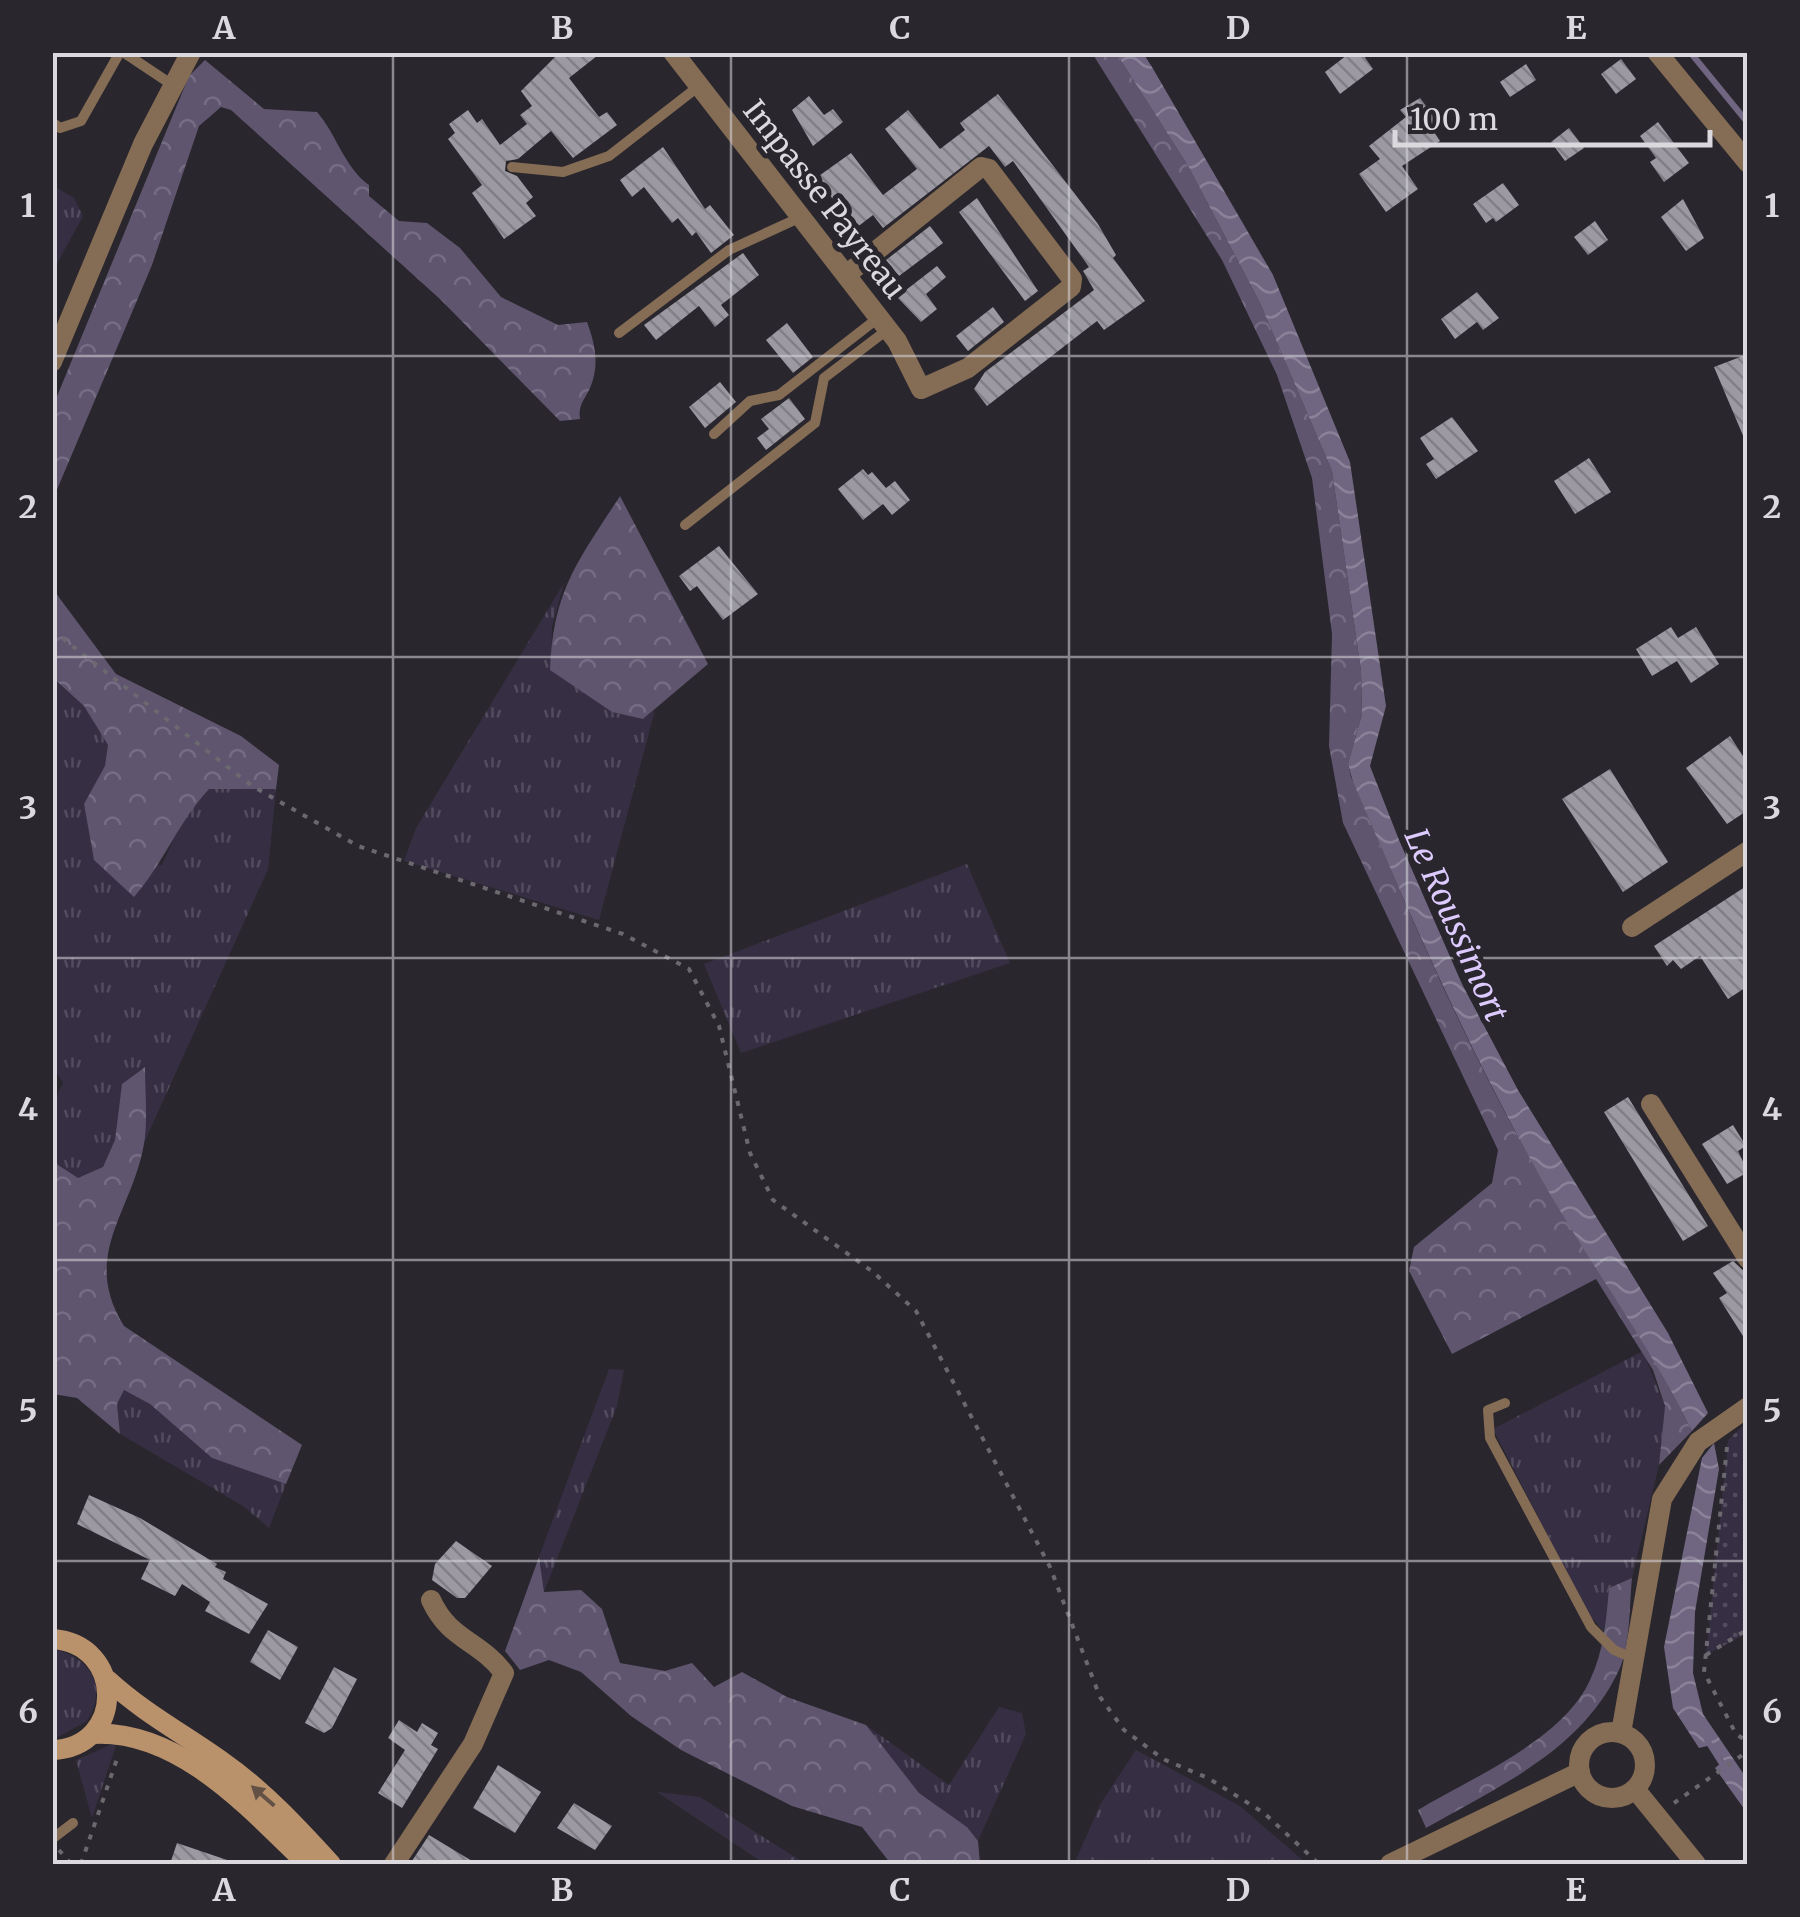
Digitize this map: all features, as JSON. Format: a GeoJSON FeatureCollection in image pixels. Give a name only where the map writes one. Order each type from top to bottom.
{"type":"FeatureCollection","features":[{"type":"Feature","properties":{"kind":"main road"},"geometry":{"type":"LineString","coordinates":[[52,1639],[87,1650],[108,1680],[144,1713],[226,1764],[289,1819],[332,1864]]}},
{"type":"Feature","properties":{"kind":"main road"},"geometry":{"type":"LineString","coordinates":[[52,1750],[69,1748],[93,1734],[107,1709],[108,1680]]}},
{"type":"Feature","properties":{"kind":"main road"},"geometry":{"type":"LineString","coordinates":[[93,1734],[142,1737],[172,1753],[225,1789],[307,1864]]}},
{"type":"Feature","properties":{"kind":"street"},"geometry":{"type":"LineString","coordinates":[[52,362],[171,84],[190,52]]}},
{"type":"Feature","properties":{"kind":"street","name":"Impasse Payreau"},"geometry":{"type":"LineString","coordinates":[[672,52],[883,323],[921,389],[968,368],[1072,287],[1072,279],[988,168],[981,167],[846,275]]}},
{"type":"Feature","properties":{"kind":"street"},"geometry":{"type":"LineString","coordinates":[[1657,52],[1748,163]]}},
{"type":"Feature","properties":{"kind":"street"},"geometry":{"type":"LineString","coordinates":[[1632,927],[1748,851]]}},
{"type":"Feature","properties":{"kind":"street"},"geometry":{"type":"LineString","coordinates":[[1651,1104],[1748,1259]]}},
{"type":"Feature","properties":{"kind":"street"},"geometry":{"type":"LineString","coordinates":[[1621,1733],[1662,1499],[1698,1442],[1723,1433],[1748,1408]]}},
{"type":"Feature","properties":{"kind":"street"},"geometry":{"type":"LineString","coordinates":[[394,1864],[473,1744],[504,1673],[481,1649],[443,1626],[431,1600]]}},
{"type":"Feature","properties":{"kind":"street"},"geometry":{"type":"LineString","coordinates":[[1604,1733],[1621,1733],[1638,1744],[1645,1762],[1635,1790],[1620,1798],[1602,1797],[1588,1788],[1580,1772],[1580,1755],[1590,1741],[1604,1733]]}},
{"type":"Feature","properties":{"kind":"street"},"geometry":{"type":"LineString","coordinates":[[1390,1864],[1580,1772]]}},
{"type":"Feature","properties":{"kind":"street"},"geometry":{"type":"LineString","coordinates":[[1635,1790],[1696,1864]]}},
{"type":"Feature","properties":{"kind":"lane"},"geometry":{"type":"LineString","coordinates":[[52,122],[60,128],[82,121],[121,52],[171,84]]}},
{"type":"Feature","properties":{"kind":"lane"},"geometry":{"type":"LineString","coordinates":[[512,167],[563,172],[608,156],[699,86]]}},
{"type":"Feature","properties":{"kind":"lane"},"geometry":{"type":"LineString","coordinates":[[619,333],[729,250],[801,218]]}},
{"type":"Feature","properties":{"kind":"lane"},"geometry":{"type":"LineString","coordinates":[[714,434],[750,401],[778,395],[883,323]]}},
{"type":"Feature","properties":{"kind":"lane"},"geometry":{"type":"LineString","coordinates":[[685,525],[815,423],[824,378],[883,323]]}},
{"type":"Feature","properties":{"kind":"lane"},"geometry":{"type":"LineString","coordinates":[[1505,1403],[1488,1410],[1490,1438],[1591,1626],[1614,1650],[1636,1660]]}},
{"type":"Feature","properties":{"kind":"lane"},"geometry":{"type":"LineString","coordinates":[[52,1841],[73,1823]]}},
{"type":"Feature","properties":{"kind":"path"},"geometry":{"type":"LineString","coordinates":[[52,630],[252,786],[358,846],[623,934],[690,970],[719,1026],[750,1153],[773,1200],[874,1272],[916,1311],[1050,1568],[1100,1697],[1124,1730],[1163,1758],[1208,1778],[1264,1813],[1319,1864]]}},
{"type":"Feature","properties":{"kind":"path"},"geometry":{"type":"LineString","coordinates":[[1723,1433],[1704,1672],[1736,1734],[1748,1742]]}},
{"type":"Feature","properties":{"kind":"path"},"geometry":{"type":"LineString","coordinates":[[1706,1655],[1748,1629]]}},
{"type":"Feature","properties":{"kind":"path"},"geometry":{"type":"LineString","coordinates":[[1711,1778],[1748,1752]]}},
{"type":"Feature","properties":{"kind":"path"},"geometry":{"type":"LineString","coordinates":[[81,1864],[118,1756]]}},
{"type":"Feature","properties":{"kind":"path"},"geometry":{"type":"LineString","coordinates":[[52,1841],[71,1864]]}},
{"type":"Feature","properties":{"kind":"green space"},"geometry":{"type":"Polygon","coordinates":[[[1092,53],[1116,53],[1188,166],[1259,301],[1332,471],[1361,671],[1362,714],[1348,764],[1351,777],[1418,932],[1516,1134],[1658,1367],[1692,1431],[1659,1465],[1665,1406],[1653,1370],[1596,1279],[1452,1354],[1409,1271],[1414,1247],[1492,1183],[1498,1150],[1343,823],[1329,746],[1332,634],[1312,478],[1277,375],[1222,260],[1092,53]]]}},
{"type":"Feature","properties":{"kind":"green space"},"geometry":{"type":"Polygon","coordinates":[[[205,60],[264,109],[317,112],[353,169],[369,185],[369,196],[399,221],[427,223],[460,248],[501,297],[558,325],[587,322],[596,363],[580,419],[560,421],[441,300],[231,110],[221,107],[199,126],[152,265],[53,499],[53,406],[189,76],[205,60]]]}},
{"type":"Feature","properties":{"kind":"green space"},"geometry":{"type":"Polygon","coordinates":[[[52,185],[74,198],[83,216],[53,271],[52,185]]]}},
{"type":"Feature","properties":{"kind":"green space"},"geometry":{"type":"Polygon","coordinates":[[[620,496],[708,664],[643,719],[612,712],[550,670],[556,618],[570,577],[620,496]]]}},
{"type":"Feature","properties":{"kind":"green space"},"geometry":{"type":"Polygon","coordinates":[[[564,583],[552,627],[551,670],[612,712],[643,719],[655,710],[599,920],[404,861],[416,828],[564,583]]]}},
{"type":"Feature","properties":{"kind":"green space"},"geometry":{"type":"Polygon","coordinates":[[[52,588],[116,674],[241,736],[279,765],[276,789],[209,789],[134,897],[94,860],[84,804],[105,766],[108,745],[84,706],[53,678],[52,588]]]}},
{"type":"Feature","properties":{"kind":"green space"},"geometry":{"type":"Polygon","coordinates":[[[52,678],[84,706],[108,745],[106,766],[84,804],[94,859],[162,865],[183,818],[209,788],[276,789],[268,869],[144,1143],[144,1067],[122,1084],[115,1140],[103,1167],[78,1179],[58,1164],[50,1135],[55,1101],[63,1083],[52,1065],[52,678]]]}},
{"type":"Feature","properties":{"kind":"green space"},"geometry":{"type":"Polygon","coordinates":[[[967,864],[1010,963],[741,1053],[704,964],[967,864]]]}},
{"type":"Feature","properties":{"kind":"green space"},"geometry":{"type":"Polygon","coordinates":[[[145,1067],[144,1144],[108,1255],[112,1301],[124,1326],[302,1445],[286,1484],[212,1458],[150,1404],[124,1390],[117,1404],[120,1434],[77,1398],[53,1394],[53,1153],[58,1165],[78,1178],[103,1167],[115,1140],[122,1084],[145,1067]]]}},
{"type":"Feature","properties":{"kind":"green space"},"geometry":{"type":"Polygon","coordinates":[[[1643,1351],[1665,1406],[1659,1465],[1632,1578],[1609,1588],[1604,1632],[1587,1612],[1493,1429],[1643,1351]]]}},
{"type":"Feature","properties":{"kind":"green space"},"geometry":{"type":"Polygon","coordinates":[[[609,1369],[624,1370],[617,1406],[544,1592],[539,1557],[609,1369]]]}},
{"type":"Feature","properties":{"kind":"green space"},"geometry":{"type":"Polygon","coordinates":[[[124,1390],[150,1404],[212,1458],[286,1484],[269,1528],[243,1506],[120,1434],[117,1404],[124,1390]]]}},
{"type":"Feature","properties":{"kind":"green space"},"geometry":{"type":"Polygon","coordinates":[[[1747,1422],[1747,1633],[1706,1655],[1728,1440],[1747,1422]]]}},
{"type":"Feature","properties":{"kind":"green space"},"geometry":{"type":"Polygon","coordinates":[[[539,1557],[544,1592],[581,1590],[602,1609],[620,1663],[665,1671],[692,1663],[714,1687],[742,1672],[787,1697],[866,1725],[919,1793],[967,1827],[978,1841],[980,1864],[891,1864],[862,1827],[792,1806],[681,1750],[631,1716],[581,1672],[549,1660],[520,1670],[505,1651],[539,1557]]]}},
{"type":"Feature","properties":{"kind":"green space"},"geometry":{"type":"Polygon","coordinates":[[[1632,1578],[1623,1660],[1603,1698],[1583,1723],[1536,1764],[1426,1828],[1418,1810],[1515,1755],[1560,1721],[1577,1701],[1598,1658],[1609,1588],[1632,1578]]]}},
{"type":"Feature","properties":{"kind":"green space"},"geometry":{"type":"Polygon","coordinates":[[[53,1649],[77,1658],[85,1666],[92,1675],[96,1696],[87,1721],[58,1737],[53,1737],[53,1649]]]}},
{"type":"Feature","properties":{"kind":"green space"},"geometry":{"type":"Polygon","coordinates":[[[999,1707],[1022,1713],[1026,1734],[978,1841],[967,1827],[919,1793],[866,1725],[949,1785],[999,1707]]]}},
{"type":"Feature","properties":{"kind":"green space"},"geometry":{"type":"Polygon","coordinates":[[[117,1742],[92,1818],[76,1760],[117,1742]]]}},
{"type":"Feature","properties":{"kind":"green space"},"geometry":{"type":"Polygon","coordinates":[[[1136,1750],[1240,1806],[1307,1864],[1074,1864],[1101,1803],[1136,1750]]]}},
{"type":"Feature","properties":{"kind":"green space"},"geometry":{"type":"Polygon","coordinates":[[[657,1792],[700,1797],[806,1864],[765,1864],[657,1792]]]}},
{"type":"Feature","properties":{"kind":"water"},"geometry":{"type":"Polygon","coordinates":[[[1116,53],[1143,53],[1273,275],[1350,462],[1386,706],[1370,766],[1462,984],[1518,1090],[1668,1333],[1708,1413],[1692,1431],[1516,1133],[1442,985],[1353,782],[1348,764],[1362,714],[1361,671],[1332,471],[1259,301],[1188,166],[1116,53]]]}},
{"type":"Feature","properties":{"kind":"water"},"geometry":{"type":"Polygon","coordinates":[[[1714,1443],[1719,1469],[1695,1612],[1693,1673],[1703,1714],[1747,1779],[1747,1813],[1715,1768],[1724,1761],[1711,1745],[1699,1748],[1673,1708],[1664,1647],[1702,1458],[1714,1443]]]}},
{"type":"Feature","properties":{"kind":"building"},"geometry":{"type":"Polygon","coordinates":[[[560,52],[602,52],[569,78],[599,117],[607,112],[617,125],[573,158],[551,131],[518,159],[506,161],[505,171],[517,176],[533,197],[526,203],[536,216],[504,239],[472,193],[482,185],[448,139],[455,133],[449,124],[468,110],[477,123],[482,119],[500,145],[527,124],[520,115],[532,106],[521,91],[560,52]]]}},
{"type":"Feature","properties":{"kind":"building"},"geometry":{"type":"Polygon","coordinates":[[[1351,52],[1361,52],[1373,69],[1340,94],[1325,72],[1351,52]]]}},
{"type":"Feature","properties":{"kind":"building"},"geometry":{"type":"Polygon","coordinates":[[[1621,59],[1636,79],[1616,94],[1601,74],[1621,59]]]}},
{"type":"Feature","properties":{"kind":"building"},"geometry":{"type":"Polygon","coordinates":[[[1526,64],[1536,80],[1510,97],[1500,82],[1526,64]]]}},
{"type":"Feature","properties":{"kind":"building"},"geometry":{"type":"Polygon","coordinates":[[[998,94],[1098,224],[1116,255],[1113,258],[1145,301],[1104,330],[1097,321],[987,406],[974,389],[985,372],[1094,290],[1083,271],[1089,267],[1013,161],[1005,167],[989,146],[883,228],[873,215],[856,228],[816,178],[851,153],[883,195],[917,169],[885,129],[908,110],[940,149],[965,130],[960,123],[998,94]]]}},
{"type":"Feature","properties":{"kind":"building"},"geometry":{"type":"Polygon","coordinates":[[[809,96],[824,115],[833,109],[843,122],[813,146],[792,110],[809,96]]]}},
{"type":"Feature","properties":{"kind":"building"},"geometry":{"type":"Polygon","coordinates":[[[1420,98],[1442,127],[1434,132],[1440,141],[1402,166],[1418,189],[1386,212],[1359,174],[1380,159],[1369,146],[1406,117],[1400,110],[1420,98]]]}},
{"type":"Feature","properties":{"kind":"building"},"geometry":{"type":"Polygon","coordinates":[[[1658,122],[1689,163],[1664,182],[1650,162],[1656,158],[1640,136],[1658,122]]]}},
{"type":"Feature","properties":{"kind":"building"},"geometry":{"type":"Polygon","coordinates":[[[1569,128],[1584,148],[1565,161],[1551,142],[1569,128]]]}},
{"type":"Feature","properties":{"kind":"building"},"geometry":{"type":"Polygon","coordinates":[[[663,147],[705,209],[710,205],[734,235],[711,253],[696,232],[692,236],[678,218],[672,223],[644,187],[632,197],[620,180],[663,147]]]}},
{"type":"Feature","properties":{"kind":"building"},"geometry":{"type":"Polygon","coordinates":[[[1503,183],[1519,205],[1496,222],[1493,218],[1486,223],[1473,204],[1503,183]]]}},
{"type":"Feature","properties":{"kind":"building"},"geometry":{"type":"Polygon","coordinates":[[[977,198],[1038,291],[1025,301],[959,212],[977,198]]]}},
{"type":"Feature","properties":{"kind":"building"},"geometry":{"type":"Polygon","coordinates":[[[1683,199],[1704,238],[1686,251],[1661,217],[1683,199]]]}},
{"type":"Feature","properties":{"kind":"building"},"geometry":{"type":"Polygon","coordinates":[[[1595,221],[1608,240],[1588,255],[1574,237],[1595,221]]]}},
{"type":"Feature","properties":{"kind":"building"},"geometry":{"type":"Polygon","coordinates":[[[930,226],[943,243],[899,276],[886,260],[930,226]]]}},
{"type":"Feature","properties":{"kind":"building"},"geometry":{"type":"Polygon","coordinates":[[[743,253],[759,275],[721,305],[729,315],[715,327],[699,306],[656,340],[644,325],[743,253]]]}},
{"type":"Feature","properties":{"kind":"building"},"geometry":{"type":"Polygon","coordinates":[[[937,266],[946,277],[926,294],[937,309],[921,322],[897,297],[937,266]]]}},
{"type":"Feature","properties":{"kind":"building"},"geometry":{"type":"Polygon","coordinates":[[[1477,292],[1499,318],[1483,330],[1477,322],[1455,339],[1441,319],[1477,292]]]}},
{"type":"Feature","properties":{"kind":"building"},"geometry":{"type":"Polygon","coordinates":[[[993,307],[1004,322],[968,351],[956,336],[993,307]]]}},
{"type":"Feature","properties":{"kind":"building"},"geometry":{"type":"Polygon","coordinates":[[[787,323],[813,357],[793,373],[766,340],[787,323]]]}},
{"type":"Feature","properties":{"kind":"building"},"geometry":{"type":"Polygon","coordinates":[[[1748,354],[1748,445],[1747,445],[1714,367],[1748,354]]]}},
{"type":"Feature","properties":{"kind":"building"},"geometry":{"type":"Polygon","coordinates":[[[720,382],[736,402],[705,428],[689,407],[720,382]]]}},
{"type":"Feature","properties":{"kind":"building"},"geometry":{"type":"Polygon","coordinates":[[[789,398],[805,419],[766,450],[757,438],[769,429],[761,419],[789,398]]]}},
{"type":"Feature","properties":{"kind":"building"},"geometry":{"type":"Polygon","coordinates":[[[1452,417],[1478,451],[1436,479],[1426,464],[1434,459],[1420,438],[1452,417]]]}},
{"type":"Feature","properties":{"kind":"building"},"geometry":{"type":"Polygon","coordinates":[[[1589,458],[1611,492],[1575,514],[1554,481],[1589,458]]]}},
{"type":"Feature","properties":{"kind":"building"},"geometry":{"type":"Polygon","coordinates":[[[863,469],[868,475],[872,472],[886,488],[895,481],[910,500],[892,515],[883,504],[863,520],[838,489],[863,469]]]}},
{"type":"Feature","properties":{"kind":"building"},"geometry":{"type":"Polygon","coordinates":[[[719,546],[758,594],[723,620],[697,586],[690,591],[679,576],[719,546]]]}},
{"type":"Feature","properties":{"kind":"building"},"geometry":{"type":"Polygon","coordinates":[[[1671,627],[1678,638],[1696,627],[1719,664],[1691,683],[1677,661],[1652,676],[1636,649],[1671,627]]]}},
{"type":"Feature","properties":{"kind":"building"},"geometry":{"type":"Polygon","coordinates":[[[1730,736],[1748,764],[1748,810],[1727,824],[1686,768],[1730,736]]]}},
{"type":"Feature","properties":{"kind":"building"},"geometry":{"type":"Polygon","coordinates":[[[1610,769],[1668,862],[1623,892],[1562,799],[1610,769]]]}},
{"type":"Feature","properties":{"kind":"building"},"geometry":{"type":"Polygon","coordinates":[[[1748,885],[1748,986],[1728,999],[1700,956],[1681,969],[1673,960],[1667,966],[1654,946],[1748,885]]]}},
{"type":"Feature","properties":{"kind":"building"},"geometry":{"type":"Polygon","coordinates":[[[1628,1097],[1708,1226],[1683,1241],[1604,1112],[1628,1097]]]}},
{"type":"Feature","properties":{"kind":"building"},"geometry":{"type":"Polygon","coordinates":[[[1733,1125],[1746,1146],[1738,1151],[1748,1172],[1727,1184],[1702,1144],[1733,1125]]]}},
{"type":"Feature","properties":{"kind":"building"},"geometry":{"type":"Polygon","coordinates":[[[1733,1261],[1748,1275],[1748,1344],[1719,1298],[1727,1293],[1713,1273],[1733,1261]]]}},
{"type":"Feature","properties":{"kind":"building"},"geometry":{"type":"Polygon","coordinates":[[[89,1495],[140,1518],[217,1564],[215,1567],[226,1572],[223,1579],[268,1604],[249,1634],[205,1611],[210,1602],[182,1584],[175,1596],[141,1579],[150,1560],[77,1524],[89,1495]]]}},
{"type":"Feature","properties":{"kind":"building"},"geometry":{"type":"Polygon","coordinates":[[[456,1541],[492,1566],[465,1598],[457,1598],[432,1580],[435,1564],[456,1541]]]}},
{"type":"Feature","properties":{"kind":"building"},"geometry":{"type":"Polygon","coordinates":[[[268,1630],[298,1647],[280,1680],[250,1662],[268,1630]]]}},
{"type":"Feature","properties":{"kind":"building"},"geometry":{"type":"Polygon","coordinates":[[[334,1667],[357,1679],[332,1728],[324,1733],[305,1723],[334,1667]]]}},
{"type":"Feature","properties":{"kind":"building"},"geometry":{"type":"Polygon","coordinates":[[[399,1720],[417,1732],[422,1723],[438,1733],[431,1745],[438,1749],[402,1808],[378,1793],[405,1750],[388,1738],[399,1720]]]}},
{"type":"Feature","properties":{"kind":"building"},"geometry":{"type":"Polygon","coordinates":[[[498,1765],[541,1792],[515,1833],[473,1808],[498,1765]]]}},
{"type":"Feature","properties":{"kind":"building"},"geometry":{"type":"Polygon","coordinates":[[[574,1803],[612,1826],[595,1850],[557,1828],[574,1803]]]}},
{"type":"Feature","properties":{"kind":"building"},"geometry":{"type":"Polygon","coordinates":[[[429,1835],[477,1864],[410,1864],[429,1835]]]}},
{"type":"Feature","properties":{"kind":"building"},"geometry":{"type":"Polygon","coordinates":[[[177,1843],[233,1862],[233,1864],[170,1864],[177,1843]]]}},
{"type":"Feature","properties":{"kind":"waterway"},"geometry":{"type":"LineString","coordinates":[[1690,52],[1748,123]]}},
{"type":"Feature","properties":{"kind":"waterway","name":"Le Roussimort"},"geometry":{"type":"LineString","coordinates":[[1707,1740],[1724,1767]]}}]}
